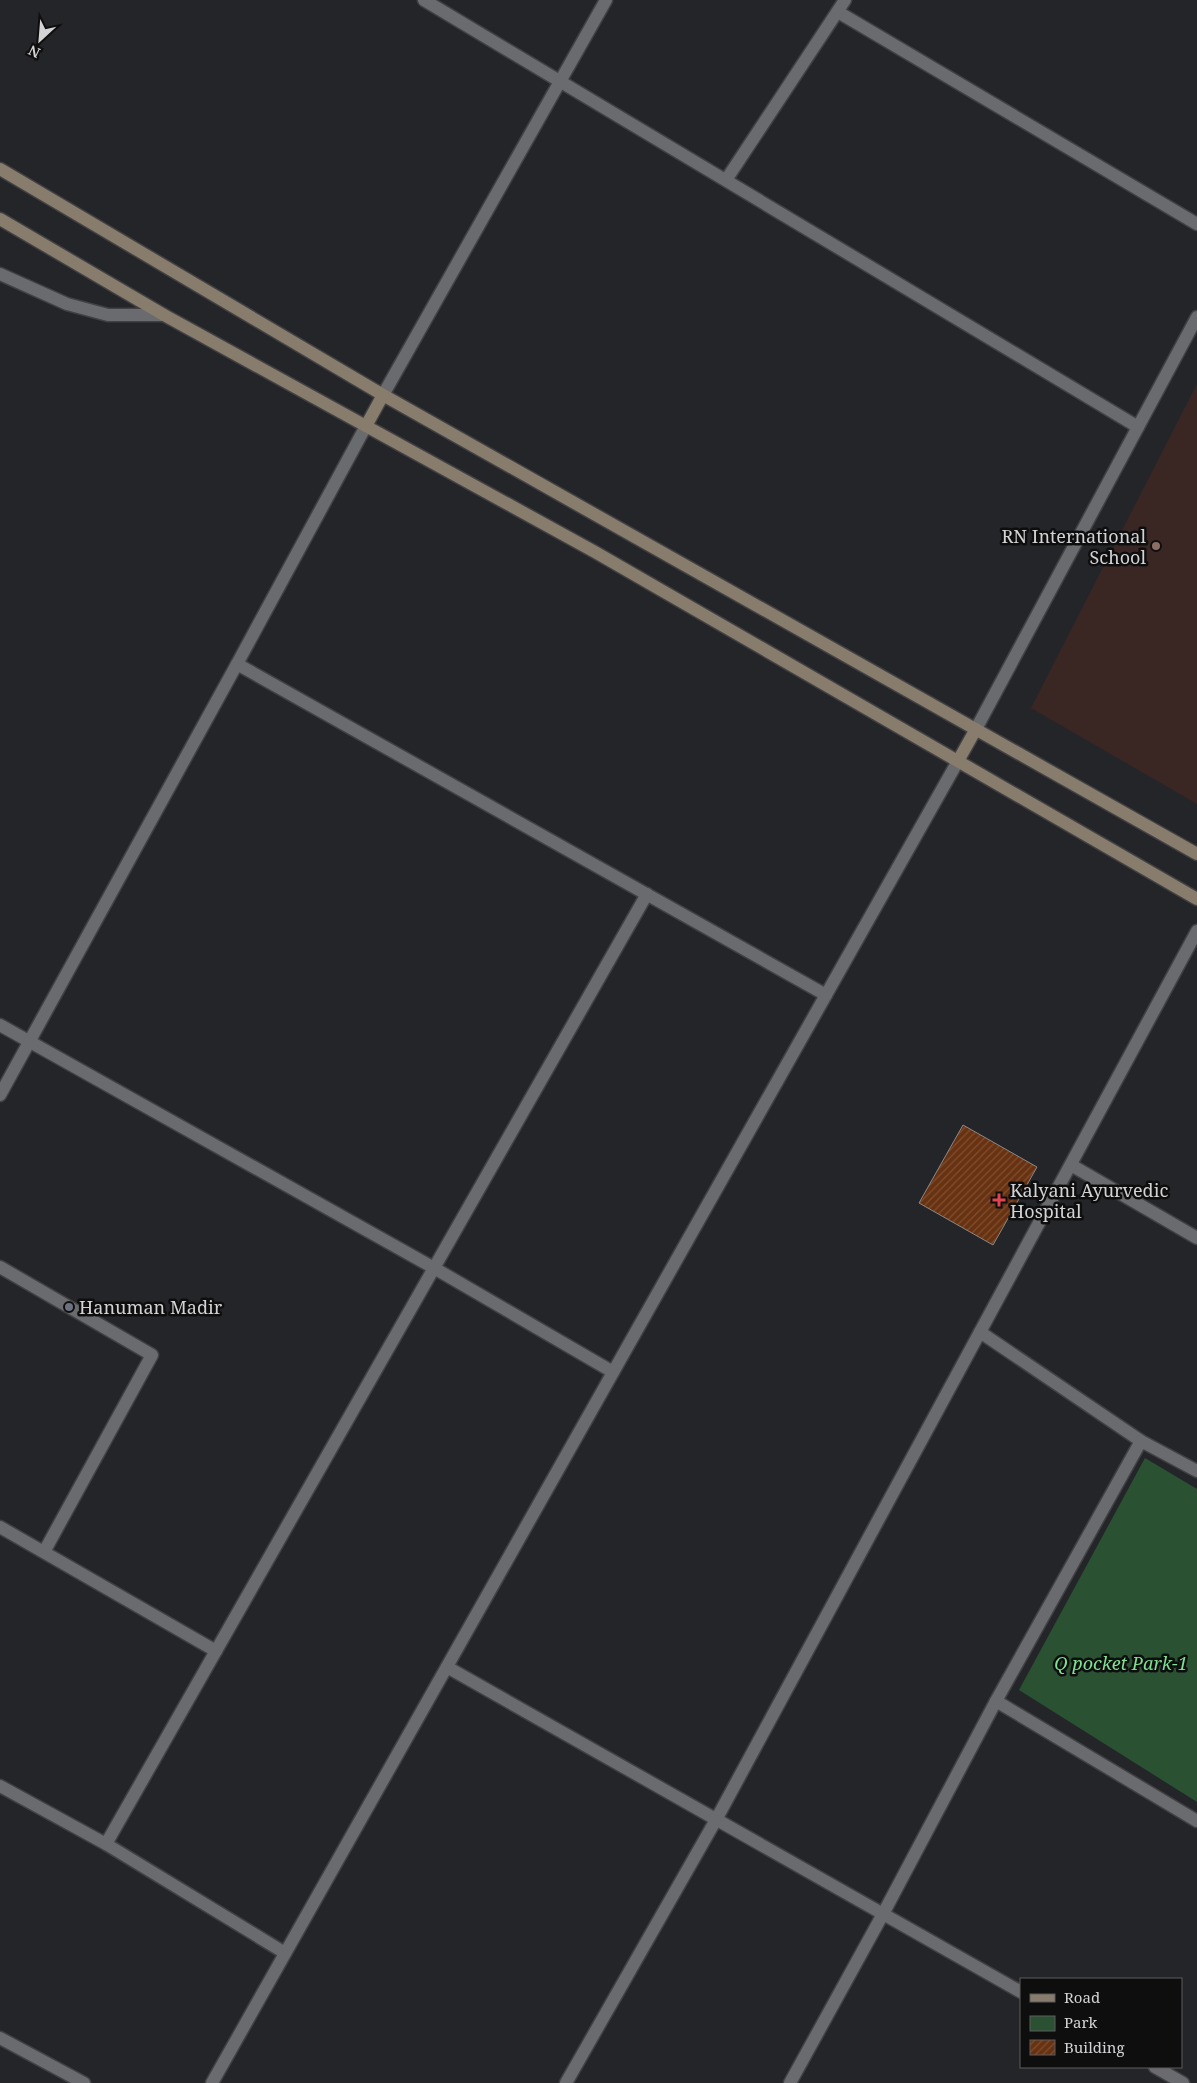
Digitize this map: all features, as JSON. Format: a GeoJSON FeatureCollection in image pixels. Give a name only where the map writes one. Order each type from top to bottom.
{"type":"FeatureCollection","features":[{"type":"Feature","properties":{"kind":"street"},"geometry":{"type":"LineString","coordinates":[[424,0],[1138,426]]}},
{"type":"Feature","properties":{"kind":"street"},"geometry":{"type":"LineString","coordinates":[[0,1095],[383,394],[606,0]]}},
{"type":"Feature","properties":{"kind":"street"},"geometry":{"type":"LineString","coordinates":[[726,180],[845,0]]}},
{"type":"Feature","properties":{"kind":"street"},"geometry":{"type":"LineString","coordinates":[[838,12],[1197,224]]}},
{"type":"Feature","properties":{"kind":"street"},"geometry":{"type":"LineString","coordinates":[[0,169],[383,394],[1197,854]]}},
{"type":"Feature","properties":{"kind":"street"},"geometry":{"type":"LineString","coordinates":[[0,219],[164,315],[595,552],[1197,899]]}},
{"type":"Feature","properties":{"kind":"street"},"geometry":{"type":"LineString","coordinates":[[0,274],[67,304],[108,315],[164,315]]}},
{"type":"Feature","properties":{"kind":"street"},"geometry":{"type":"LineString","coordinates":[[212,2083],[976,729],[1197,317]]}},
{"type":"Feature","properties":{"kind":"street"},"geometry":{"type":"LineString","coordinates":[[237,664],[826,995]]}},
{"type":"Feature","properties":{"kind":"street"},"geometry":{"type":"LineString","coordinates":[[106,1844],[647,894]]}},
{"type":"Feature","properties":{"kind":"street"},"geometry":{"type":"LineString","coordinates":[[566,2083],[717,1818],[1197,931]]}},
{"type":"Feature","properties":{"kind":"street"},"geometry":{"type":"LineString","coordinates":[[0,1025],[434,1268],[613,1372]]}},
{"type":"Feature","properties":{"kind":"street"},"geometry":{"type":"LineString","coordinates":[[1071,1165],[1197,1238]]}},
{"type":"Feature","properties":{"kind":"street"},"geometry":{"type":"LineString","coordinates":[[0,1267],[152,1355],[44,1552]]}},
{"type":"Feature","properties":{"kind":"street"},"geometry":{"type":"LineString","coordinates":[[980,1332],[1141,1442],[1197,1471]]}},
{"type":"Feature","properties":{"kind":"street"},"geometry":{"type":"LineString","coordinates":[[790,2083],[883,1914],[996,1701],[1141,1442]]}},
{"type":"Feature","properties":{"kind":"street"},"geometry":{"type":"LineString","coordinates":[[0,1527],[216,1650]]}},
{"type":"Feature","properties":{"kind":"street"},"geometry":{"type":"LineString","coordinates":[[447,1668],[717,1818],[1020,1991]]}},
{"type":"Feature","properties":{"kind":"street"},"geometry":{"type":"LineString","coordinates":[[996,1701],[1197,1821]]}},
{"type":"Feature","properties":{"kind":"street"},"geometry":{"type":"LineString","coordinates":[[0,1786],[106,1844],[285,1953]]}},
{"type":"Feature","properties":{"kind":"street"},"geometry":{"type":"LineString","coordinates":[[0,2038],[84,2083]]}},
{"type":"Feature","properties":{"kind":"street"},"geometry":{"type":"LineString","coordinates":[[1156,2068],[1184,2083]]}},
{"type":"Feature","properties":{"kind":"shaded area","name":"RN International School"},"geometry":{"type":"Polygon","coordinates":[[[1197,384],[1197,804],[1031,708],[1197,384]]]}},
{"type":"Feature","properties":{"kind":"green space","name":"Q pocket Park-1"},"geometry":{"type":"Polygon","coordinates":[[[1145,1458],[1197,1489],[1197,1802],[1019,1690],[1145,1458]]]}},
{"type":"Feature","properties":{"kind":"building"},"geometry":{"type":"Polygon","coordinates":[[[963,1125],[1037,1167],[993,1245],[919,1203],[963,1125]]]}},
{"type":"Feature","properties":{"kind":"place","name":"RN International School"},"geometry":{"type":"Point","coordinates":[1156,546]}},
{"type":"Feature","properties":{"kind":"place","name":"Kalyani Ayurvedic Hospital"},"geometry":{"type":"Point","coordinates":[999,1200]}},
{"type":"Feature","properties":{"kind":"place","name":"Hanuman Madir"},"geometry":{"type":"Point","coordinates":[69,1307]}}]}
